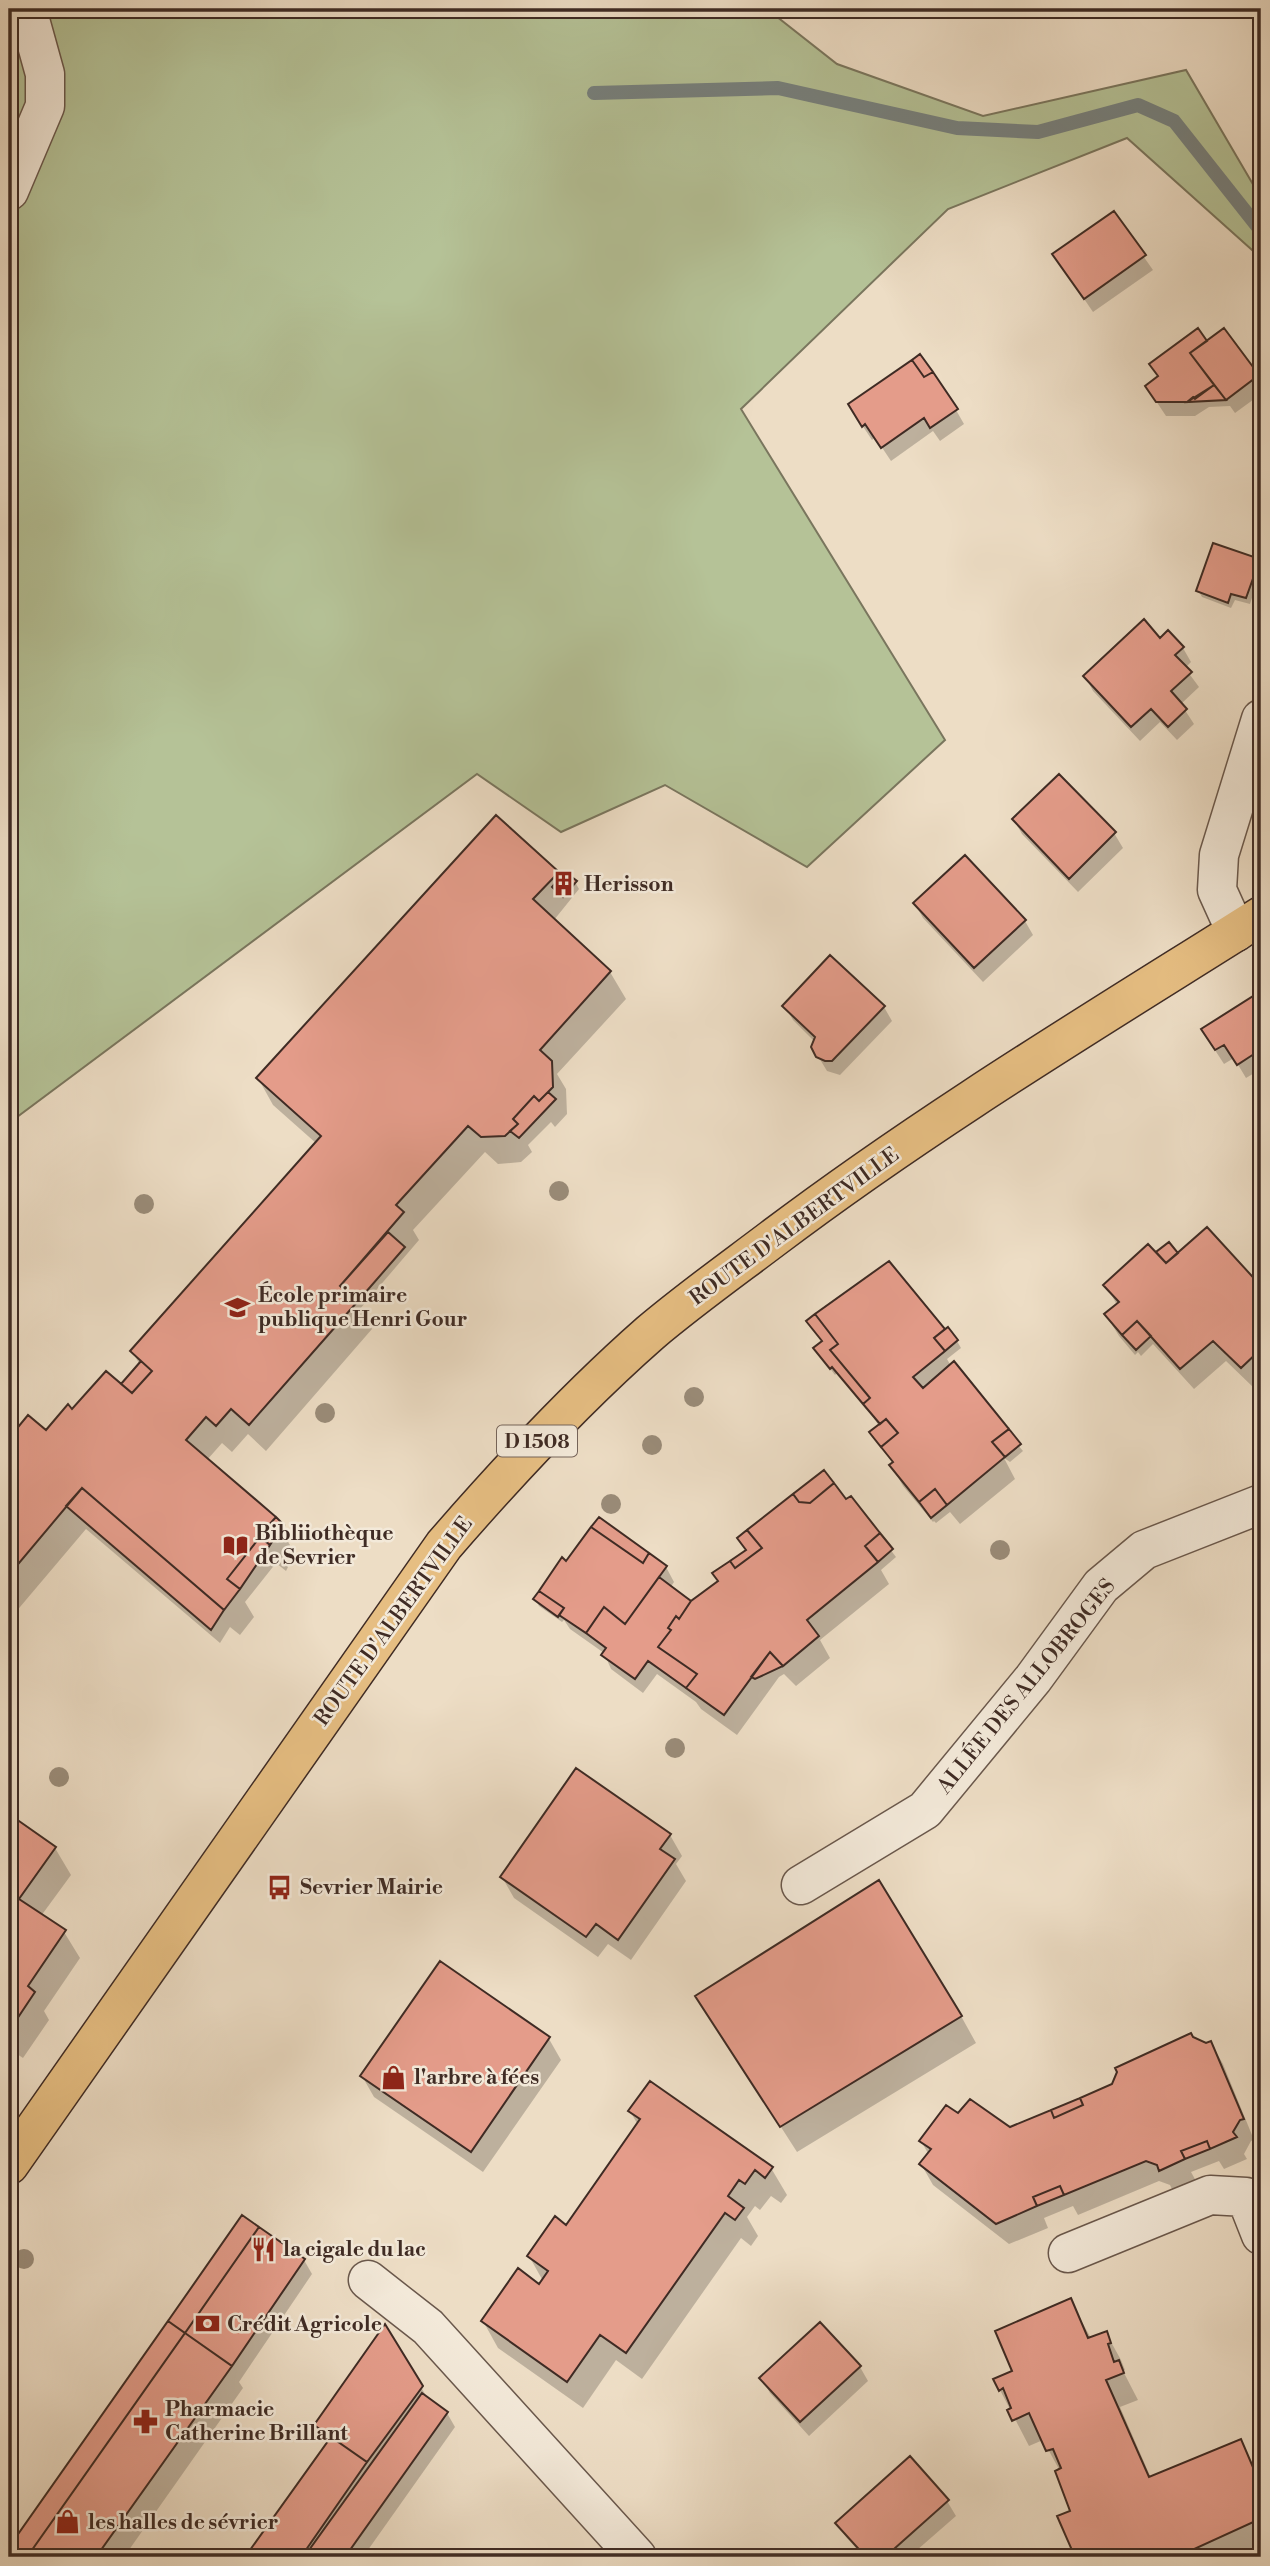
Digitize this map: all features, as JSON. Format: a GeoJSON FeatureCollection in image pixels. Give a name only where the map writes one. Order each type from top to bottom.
{"type":"FeatureCollection","features":[{"type":"Feature","properties":{"kind":"main road","name":"ROUTE D'ALBERTVILLE"},"geometry":{"type":"LineString","coordinates":[[9,2165],[444,1545],[505,1474],[572,1406],[651,1332],[838,1189],[1003,1078],[1248,924]]}},
{"type":"Feature","properties":{"kind":"street"},"geometry":{"type":"LineString","coordinates":[[9,191],[45,106],[45,74],[27,9]]}},
{"type":"Feature","properties":{"kind":"street"},"geometry":{"type":"LineString","coordinates":[[1248,924],[1217,890],[1219,855],[1261,719]]}},
{"type":"Feature","properties":{"kind":"street","name":"ALLÉE DES ALLOBROGES"},"geometry":{"type":"LineString","coordinates":[[800,1885],[925,1810],[1033,1679],[1101,1586],[1144,1550],[1261,1504]]}},
{"type":"Feature","properties":{"kind":"street"},"geometry":{"type":"LineString","coordinates":[[1068,2253],[1210,2195],[1246,2197],[1261,2235]]}},
{"type":"Feature","properties":{"kind":"street"},"geometry":{"type":"LineString","coordinates":[[368,2280],[428,2327],[636,2557]]}},
{"type":"Feature","properties":{"kind":"green space"},"geometry":{"type":"Polygon","coordinates":[[[9,9],[767,9],[837,64],[983,116],[1186,70],[1261,198],[1261,258],[1127,138],[948,209],[741,409],[945,740],[807,867],[665,785],[561,832],[477,774],[9,1123],[9,9]]]}},
{"type":"Feature","properties":{"kind":"building"},"geometry":{"type":"Polygon","coordinates":[[[1114,211],[1146,255],[1084,299],[1052,254],[1114,211]]]}},
{"type":"Feature","properties":{"kind":"building"},"geometry":{"type":"Polygon","coordinates":[[[1198,328],[1207,341],[1190,353],[1214,385],[1187,402],[1156,402],[1145,386],[1158,376],[1149,364],[1198,328]]]}},
{"type":"Feature","properties":{"kind":"building"},"geometry":{"type":"Polygon","coordinates":[[[1224,328],[1259,375],[1226,400],[1190,353],[1224,328]]]}},
{"type":"Feature","properties":{"kind":"building"},"geometry":{"type":"Polygon","coordinates":[[[920,354],[933,372],[924,377],[912,360],[920,354]]]}},
{"type":"Feature","properties":{"kind":"building"},"geometry":{"type":"Polygon","coordinates":[[[912,360],[924,377],[933,372],[958,409],[930,428],[924,418],[881,448],[865,424],[862,427],[848,404],[912,360]]]}},
{"type":"Feature","properties":{"kind":"building"},"geometry":{"type":"Polygon","coordinates":[[[1214,385],[1226,400],[1187,402],[1193,397],[1195,399],[1214,385]]]}},
{"type":"Feature","properties":{"kind":"building"},"geometry":{"type":"Polygon","coordinates":[[[1213,543],[1260,559],[1246,598],[1231,594],[1228,603],[1196,591],[1213,543]]]}},
{"type":"Feature","properties":{"kind":"building"},"geometry":{"type":"Polygon","coordinates":[[[1144,619],[1160,638],[1168,630],[1184,647],[1175,655],[1192,672],[1171,691],[1187,709],[1168,727],[1151,709],[1131,727],[1083,676],[1144,619]]]}},
{"type":"Feature","properties":{"kind":"building"},"geometry":{"type":"Polygon","coordinates":[[[1059,774],[1116,832],[1069,879],[1012,819],[1059,774]]]}},
{"type":"Feature","properties":{"kind":"building"},"geometry":{"type":"Polygon","coordinates":[[[496,815],[559,872],[533,899],[611,971],[540,1050],[552,1061],[553,1087],[539,1101],[534,1096],[513,1119],[518,1124],[505,1136],[481,1137],[468,1126],[396,1205],[404,1212],[340,1286],[358,1301],[249,1425],[231,1409],[216,1426],[206,1417],[186,1440],[276,1517],[268,1526],[274,1539],[270,1545],[260,1537],[227,1579],[240,1589],[224,1610],[82,1488],[9,1575],[9,1438],[28,1415],[46,1430],[68,1404],[72,1409],[106,1371],[132,1393],[152,1371],[130,1351],[321,1136],[256,1078],[496,815]]]}},
{"type":"Feature","properties":{"kind":"building"},"geometry":{"type":"Polygon","coordinates":[[[965,855],[1026,920],[974,968],[913,903],[965,855]]]}},
{"type":"Feature","properties":{"kind":"building","name":"Herisson"},"geometry":{"type":"Polygon","coordinates":[[[565,872],[577,881],[563,897],[552,887],[565,872]]]}},
{"type":"Feature","properties":{"kind":"building"},"geometry":{"type":"Polygon","coordinates":[[[830,955],[885,1006],[832,1061],[825,1061],[816,1057],[811,1047],[815,1037],[782,1006],[830,955]]]}},
{"type":"Feature","properties":{"kind":"building"},"geometry":{"type":"Polygon","coordinates":[[[1258,993],[1261,998],[1261,1064],[1254,1054],[1237,1065],[1224,1045],[1215,1050],[1201,1029],[1258,993]]]}},
{"type":"Feature","properties":{"kind":"building"},"geometry":{"type":"Polygon","coordinates":[[[548,1092],[556,1099],[519,1138],[510,1131],[518,1124],[513,1119],[534,1096],[539,1101],[548,1092]]]}},
{"type":"Feature","properties":{"kind":"building"},"geometry":{"type":"Polygon","coordinates":[[[1207,1227],[1261,1286],[1261,1349],[1241,1368],[1213,1341],[1180,1369],[1137,1321],[1122,1335],[1104,1314],[1119,1302],[1103,1285],[1148,1244],[1166,1263],[1207,1227]]]}},
{"type":"Feature","properties":{"kind":"building"},"geometry":{"type":"Polygon","coordinates":[[[388,1232],[405,1247],[358,1301],[340,1286],[388,1232]]]}},
{"type":"Feature","properties":{"kind":"building"},"geometry":{"type":"Polygon","coordinates":[[[1169,1242],[1178,1253],[1166,1263],[1156,1252],[1169,1242]]]}},
{"type":"Feature","properties":{"kind":"building"},"geometry":{"type":"Polygon","coordinates":[[[889,1261],[945,1329],[934,1338],[945,1351],[913,1377],[923,1388],[954,1361],[1009,1429],[992,1442],[1005,1457],[947,1505],[935,1489],[919,1502],[889,1465],[893,1462],[881,1447],[898,1433],[886,1419],[880,1424],[863,1404],[870,1398],[830,1350],[838,1344],[815,1314],[889,1261]]]}},
{"type":"Feature","properties":{"kind":"building"},"geometry":{"type":"Polygon","coordinates":[[[815,1314],[838,1344],[830,1350],[870,1398],[863,1404],[813,1348],[822,1341],[806,1321],[815,1314]]]}},
{"type":"Feature","properties":{"kind":"building"},"geometry":{"type":"Polygon","coordinates":[[[1137,1321],[1151,1336],[1136,1350],[1122,1335],[1137,1321]]]}},
{"type":"Feature","properties":{"kind":"building"},"geometry":{"type":"Polygon","coordinates":[[[948,1327],[958,1340],[945,1351],[934,1338],[948,1327]]]}},
{"type":"Feature","properties":{"kind":"building"},"geometry":{"type":"Polygon","coordinates":[[[141,1361],[152,1371],[132,1393],[121,1384],[141,1361]]]}},
{"type":"Feature","properties":{"kind":"building"},"geometry":{"type":"Polygon","coordinates":[[[886,1419],[898,1433],[881,1447],[869,1432],[886,1419]]]}},
{"type":"Feature","properties":{"kind":"building"},"geometry":{"type":"Polygon","coordinates":[[[1009,1429],[1021,1444],[1005,1457],[992,1442],[1009,1429]]]}},
{"type":"Feature","properties":{"kind":"building"},"geometry":{"type":"Polygon","coordinates":[[[824,1470],[834,1483],[810,1503],[799,1502],[793,1494],[824,1470]]]}},
{"type":"Feature","properties":{"kind":"building"},"geometry":{"type":"Polygon","coordinates":[[[834,1483],[846,1499],[851,1496],[880,1533],[865,1546],[878,1562],[807,1620],[819,1636],[783,1666],[770,1652],[724,1715],[686,1688],[697,1674],[658,1647],[671,1630],[668,1628],[676,1616],[679,1619],[691,1601],[718,1581],[712,1573],[730,1561],[735,1568],[762,1548],[747,1530],[793,1494],[799,1502],[810,1503],[834,1483]]]}},
{"type":"Feature","properties":{"kind":"building"},"geometry":{"type":"Polygon","coordinates":[[[82,1488],[224,1610],[211,1630],[66,1506],[82,1488]]]}},
{"type":"Feature","properties":{"kind":"building"},"geometry":{"type":"Polygon","coordinates":[[[935,1489],[947,1505],[931,1518],[919,1502],[935,1489]]]}},
{"type":"Feature","properties":{"kind":"building"},"geometry":{"type":"Polygon","coordinates":[[[276,1517],[284,1525],[274,1539],[268,1526],[276,1517]]]}},
{"type":"Feature","properties":{"kind":"building"},"geometry":{"type":"Polygon","coordinates":[[[599,1517],[649,1553],[643,1563],[591,1527],[599,1517]]]}},
{"type":"Feature","properties":{"kind":"building"},"geometry":{"type":"Polygon","coordinates":[[[591,1527],[643,1563],[649,1553],[667,1566],[625,1624],[604,1607],[586,1633],[559,1615],[564,1608],[539,1591],[562,1557],[566,1561],[591,1527]]]}},
{"type":"Feature","properties":{"kind":"building"},"geometry":{"type":"Polygon","coordinates":[[[747,1530],[762,1548],[735,1568],[730,1561],[746,1550],[737,1538],[747,1530]]]}},
{"type":"Feature","properties":{"kind":"building"},"geometry":{"type":"Polygon","coordinates":[[[880,1533],[893,1549],[878,1562],[865,1546],[880,1533]]]}},
{"type":"Feature","properties":{"kind":"building"},"geometry":{"type":"Polygon","coordinates":[[[260,1537],[270,1545],[240,1589],[227,1579],[260,1537]]]}},
{"type":"Feature","properties":{"kind":"building"},"geometry":{"type":"Polygon","coordinates":[[[659,1577],[691,1601],[679,1619],[676,1616],[668,1628],[671,1630],[658,1647],[697,1674],[686,1688],[648,1661],[635,1679],[601,1655],[606,1648],[586,1633],[604,1607],[625,1624],[659,1577]]]}},
{"type":"Feature","properties":{"kind":"building"},"geometry":{"type":"Polygon","coordinates":[[[539,1591],[564,1608],[558,1617],[533,1599],[539,1591]]]}},
{"type":"Feature","properties":{"kind":"building"},"geometry":{"type":"Polygon","coordinates":[[[770,1652],[783,1666],[755,1679],[751,1677],[770,1652]]]}},
{"type":"Feature","properties":{"kind":"building"},"geometry":{"type":"Polygon","coordinates":[[[576,1768],[671,1834],[660,1849],[675,1859],[618,1940],[596,1924],[586,1937],[500,1877],[576,1768]]]}},
{"type":"Feature","properties":{"kind":"building"},"geometry":{"type":"Polygon","coordinates":[[[9,1814],[56,1847],[19,1899],[66,1930],[28,1986],[35,1992],[9,2031],[9,1814]]]}},
{"type":"Feature","properties":{"kind":"building"},"geometry":{"type":"Polygon","coordinates":[[[879,1880],[962,2016],[780,2127],[695,1996],[879,1880]]]}},
{"type":"Feature","properties":{"kind":"building"},"geometry":{"type":"Polygon","coordinates":[[[440,1961],[550,2037],[471,2152],[360,2076],[440,1961]]]}},
{"type":"Feature","properties":{"kind":"building"},"geometry":{"type":"Polygon","coordinates":[[[1191,2033],[1193,2037],[1206,2043],[1211,2041],[1244,2119],[1240,2120],[1233,2132],[1237,2137],[1210,2149],[1207,2141],[1181,2151],[1185,2159],[1159,2171],[1157,2165],[1146,2161],[1064,2195],[1060,2186],[1033,2197],[1037,2206],[996,2224],[919,2164],[931,2149],[919,2141],[946,2105],[958,2113],[970,2099],[1010,2127],[1051,2110],[1054,2118],[1083,2105],[1080,2098],[1112,2084],[1117,2072],[1115,2068],[1191,2033]]]}},
{"type":"Feature","properties":{"kind":"building"},"geometry":{"type":"Polygon","coordinates":[[[650,2081],[773,2167],[765,2178],[755,2170],[745,2184],[739,2180],[728,2196],[744,2208],[735,2220],[725,2213],[626,2353],[600,2335],[567,2382],[481,2321],[518,2268],[539,2284],[548,2271],[527,2256],[555,2216],[566,2225],[640,2119],[628,2111],[650,2081]]]}},
{"type":"Feature","properties":{"kind":"building"},"geometry":{"type":"Polygon","coordinates":[[[1080,2098],[1083,2105],[1054,2118],[1051,2110],[1080,2098]]]}},
{"type":"Feature","properties":{"kind":"building"},"geometry":{"type":"Polygon","coordinates":[[[1207,2141],[1210,2149],[1185,2159],[1181,2151],[1207,2141]]]}},
{"type":"Feature","properties":{"kind":"building"},"geometry":{"type":"Polygon","coordinates":[[[1060,2186],[1064,2195],[1037,2206],[1033,2197],[1060,2186]]]}},
{"type":"Feature","properties":{"kind":"building"},"geometry":{"type":"Polygon","coordinates":[[[242,2215],[259,2227],[185,2333],[168,2321],[242,2215]]]}},
{"type":"Feature","properties":{"kind":"building"},"geometry":{"type":"Polygon","coordinates":[[[259,2227],[305,2259],[232,2366],[185,2333],[259,2227]]]}},
{"type":"Feature","properties":{"kind":"building"},"geometry":{"type":"Polygon","coordinates":[[[1071,2298],[1088,2338],[1107,2331],[1114,2362],[1119,2360],[1124,2373],[1106,2380],[1149,2477],[1241,2439],[1261,2486],[1261,2510],[1257,2512],[1260,2519],[1181,2555],[1182,2557],[1075,2557],[1057,2516],[1070,2511],[1055,2471],[1061,2468],[1053,2449],[1046,2451],[1029,2413],[1012,2421],[1007,2410],[1011,2408],[1003,2388],[999,2391],[993,2379],[1012,2371],[995,2331],[1071,2298]]]}},
{"type":"Feature","properties":{"kind":"building"},"geometry":{"type":"Polygon","coordinates":[[[168,2321],[185,2333],[27,2557],[9,2557],[9,2547],[168,2321]]]}},
{"type":"Feature","properties":{"kind":"building"},"geometry":{"type":"Polygon","coordinates":[[[820,2322],[861,2366],[800,2422],[759,2378],[820,2322]]]}},
{"type":"Feature","properties":{"kind":"building"},"geometry":{"type":"Polygon","coordinates":[[[385,2324],[423,2386],[367,2462],[314,2425],[385,2324]]]}},
{"type":"Feature","properties":{"kind":"building"},"geometry":{"type":"Polygon","coordinates":[[[185,2333],[232,2366],[96,2557],[27,2557],[185,2333]]]}},
{"type":"Feature","properties":{"kind":"building"},"geometry":{"type":"Polygon","coordinates":[[[422,2393],[448,2412],[345,2557],[304,2557],[422,2393]]]}},
{"type":"Feature","properties":{"kind":"building"},"geometry":{"type":"Polygon","coordinates":[[[331,2437],[367,2462],[301,2557],[245,2557],[331,2437]]]}},
{"type":"Feature","properties":{"kind":"building"},"geometry":{"type":"Polygon","coordinates":[[[910,2456],[949,2500],[885,2557],[866,2557],[835,2523],[910,2456]]]}},
{"type":"Feature","properties":{"kind":"waterway"},"geometry":{"type":"LineString","coordinates":[[594,93],[778,88],[957,128],[1038,132],[1138,105],[1174,121],[1261,231]]}},
{"type":"Feature","properties":{"kind":"place","name":"Herisson"},"geometry":{"type":"Point","coordinates":[564,884]}},
{"type":"Feature","properties":{"kind":"place","name":"École primaire publique Henri Gour"},"geometry":{"type":"Point","coordinates":[238,1307]}},
{"type":"Feature","properties":{"kind":"place","name":"Bibliiothèque de Sevrier"},"geometry":{"type":"Point","coordinates":[235,1545]}},
{"type":"Feature","properties":{"kind":"place","name":"Sevrier Mairie"},"geometry":{"type":"Point","coordinates":[280,1887]}},
{"type":"Feature","properties":{"kind":"place","name":"l'arbre à fées"},"geometry":{"type":"Point","coordinates":[394,2077]}},
{"type":"Feature","properties":{"kind":"place","name":"la cigale du lac"},"geometry":{"type":"Point","coordinates":[263,2249]}},
{"type":"Feature","properties":{"kind":"place","name":"Crédit Agricole"},"geometry":{"type":"Point","coordinates":[207,2324]}},
{"type":"Feature","properties":{"kind":"place","name":"Pharmacie Catherine Brillant"},"geometry":{"type":"Point","coordinates":[145,2421]}},
{"type":"Feature","properties":{"kind":"place","name":"les halles de sévrier"},"geometry":{"type":"Point","coordinates":[68,2522]}}]}
